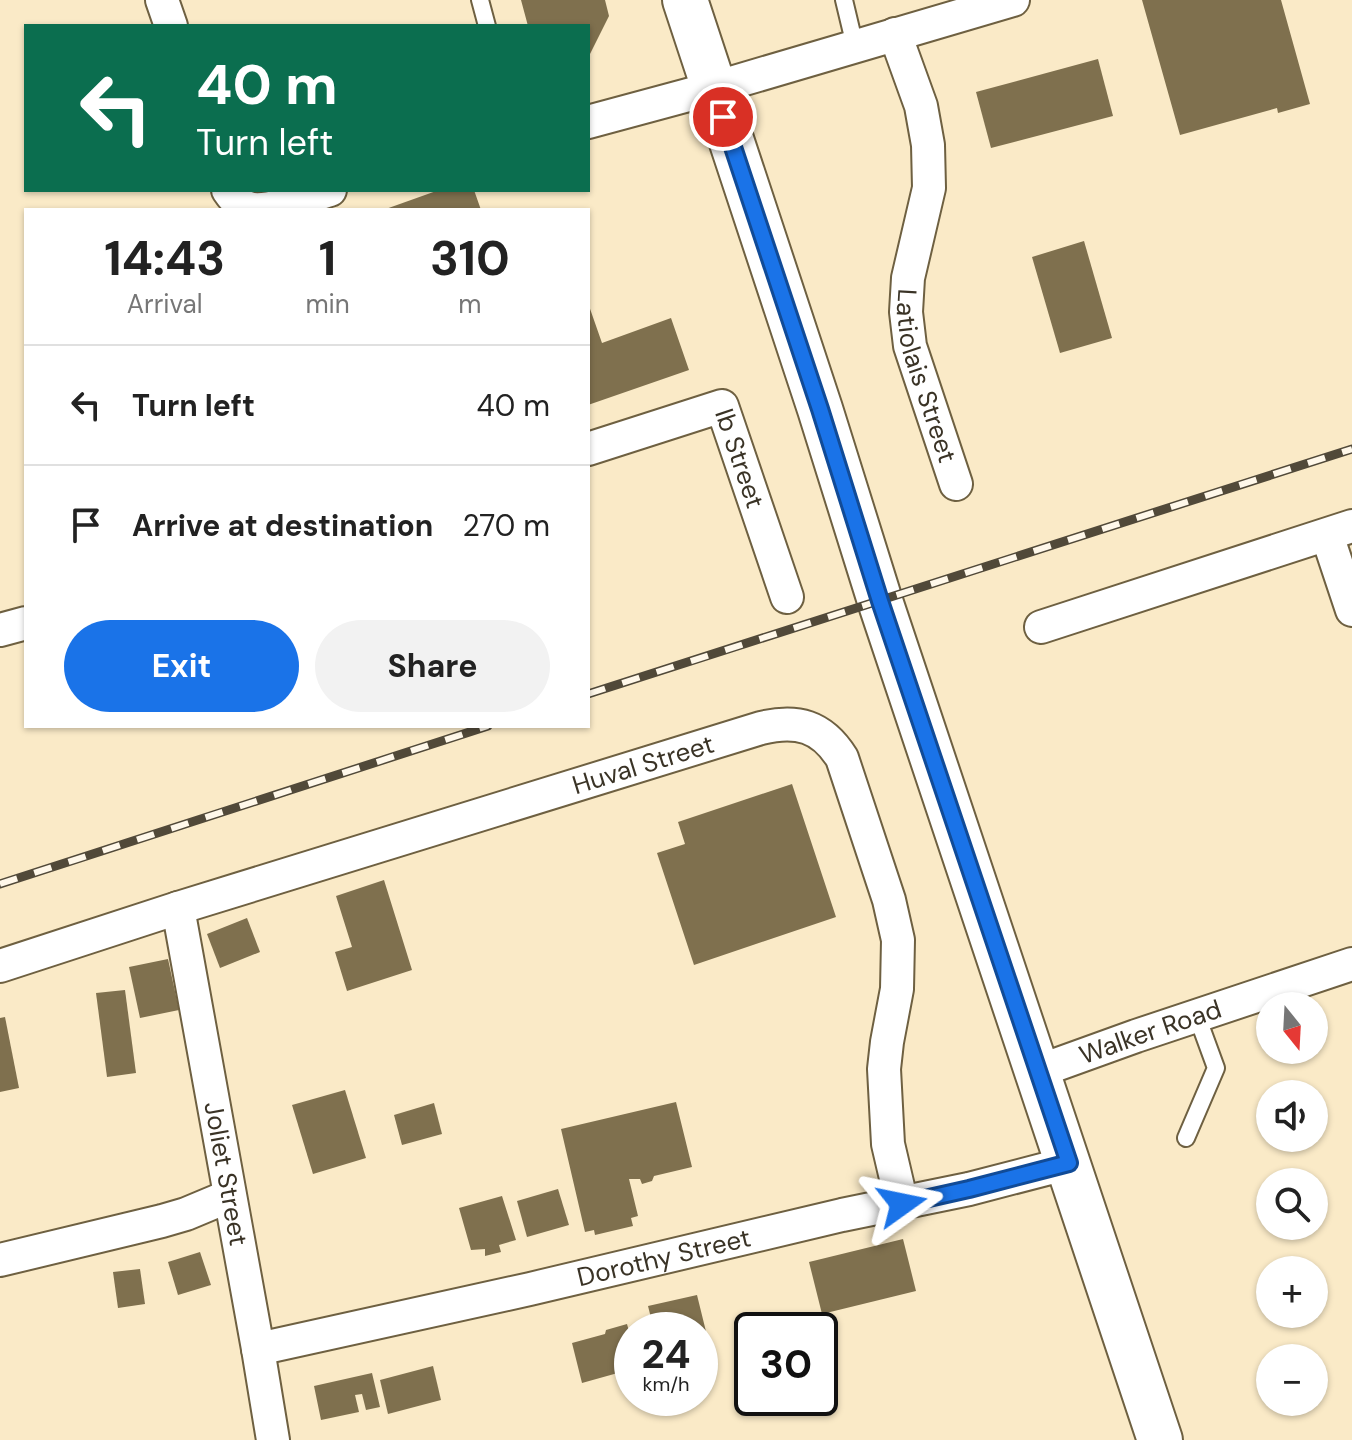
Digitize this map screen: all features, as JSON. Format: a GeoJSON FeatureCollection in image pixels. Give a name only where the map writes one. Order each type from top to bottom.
{"type":"FeatureCollection","features":[{"type":"Feature","properties":{"kind":"main road"},"geometry":{"type":"LineString","coordinates":[[685,0],[880,601],[1160,1440]]}},
{"type":"Feature","properties":{"kind":"street"},"geometry":{"type":"LineString","coordinates":[[162,0],[170,24]]}},
{"type":"Feature","properties":{"kind":"street"},"geometry":{"type":"LineString","coordinates":[[590,121],[1013,0]]}},
{"type":"Feature","properties":{"kind":"street","name":"Latiolais Street"},"geometry":{"type":"LineString","coordinates":[[895,34],[921,106],[928,145],[929,188],[908,278],[906,312],[910,346],[956,484]]}},
{"type":"Feature","properties":{"kind":"street"},"geometry":{"type":"LineString","coordinates":[[264,208],[323,192]]}},
{"type":"Feature","properties":{"kind":"street","name":"Ib Street"},"geometry":{"type":"LineString","coordinates":[[590,448],[722,406],[787,597]]}},
{"type":"Feature","properties":{"kind":"street"},"geometry":{"type":"LineString","coordinates":[[1041,627],[1340,531],[1352,610]]}},
{"type":"Feature","properties":{"kind":"street"},"geometry":{"type":"LineString","coordinates":[[0,630],[24,624]]}},
{"type":"Feature","properties":{"kind":"street","name":"Huval Street"},"geometry":{"type":"LineString","coordinates":[[0,966],[761,728],[776,724],[800,725],[819,732],[835,746],[842,758],[889,900],[898,940],[897,989],[884,1069],[888,1144],[902,1204]]}},
{"type":"Feature","properties":{"kind":"street","name":"Joliet Street"},"geometry":{"type":"LineString","coordinates":[[178,908],[273,1440]]}},
{"type":"Feature","properties":{"kind":"street","name":"Walker Road"},"geometry":{"type":"LineString","coordinates":[[1039,1071],[1352,964]]}},
{"type":"Feature","properties":{"kind":"street","name":"Dorothy Street"},"geometry":{"type":"LineString","coordinates":[[258,1349],[842,1215],[969,1189],[1069,1163]]}},
{"type":"Feature","properties":{"kind":"street"},"geometry":{"type":"LineString","coordinates":[[0,1260],[162,1221],[229,1196]]}},
{"type":"Feature","properties":{"kind":"lane"},"geometry":{"type":"LineString","coordinates":[[480,0],[486,24]]}},
{"type":"Feature","properties":{"kind":"lane"},"geometry":{"type":"LineString","coordinates":[[844,0],[855,46]]}},
{"type":"Feature","properties":{"kind":"lane"},"geometry":{"type":"LineString","coordinates":[[1186,1138],[1216,1068],[1197,1016]]}},
{"type":"Feature","properties":{"kind":"building"},"geometry":{"type":"Polygon","coordinates":[[[521,0],[605,0],[609,16],[590,54],[590,24],[527,24],[521,0]]]}},
{"type":"Feature","properties":{"kind":"building"},"geometry":{"type":"Polygon","coordinates":[[[1142,0],[1281,0],[1310,104],[1278,113],[1277,108],[1180,135],[1142,0]]]}},
{"type":"Feature","properties":{"kind":"building"},"geometry":{"type":"Polygon","coordinates":[[[1098,59],[1113,116],[991,148],[976,92],[1098,59]]]}},
{"type":"Feature","properties":{"kind":"building"},"geometry":{"type":"Polygon","coordinates":[[[433,192],[475,192],[480,208],[389,208],[433,192]]]}},
{"type":"Feature","properties":{"kind":"building"},"geometry":{"type":"Polygon","coordinates":[[[1084,241],[1112,338],[1060,353],[1032,257],[1084,241]]]}},
{"type":"Feature","properties":{"kind":"building"},"geometry":{"type":"Polygon","coordinates":[[[590,309],[602,343],[671,318],[689,370],[590,404],[590,309]]]}},
{"type":"Feature","properties":{"kind":"building"},"geometry":{"type":"Polygon","coordinates":[[[792,784],[836,917],[694,965],[657,853],[685,844],[678,822],[792,784]]]}},
{"type":"Feature","properties":{"kind":"building"},"geometry":{"type":"Polygon","coordinates":[[[384,880],[412,970],[347,991],[335,952],[352,947],[336,896],[384,880]]]}},
{"type":"Feature","properties":{"kind":"building"},"geometry":{"type":"Polygon","coordinates":[[[247,918],[260,952],[220,968],[207,934],[247,918]]]}},
{"type":"Feature","properties":{"kind":"building"},"geometry":{"type":"Polygon","coordinates":[[[168,959],[179,1010],[140,1018],[129,967],[168,959]]]}},
{"type":"Feature","properties":{"kind":"building"},"geometry":{"type":"Polygon","coordinates":[[[125,990],[136,1073],[107,1077],[96,993],[125,990]]]}},
{"type":"Feature","properties":{"kind":"building"},"geometry":{"type":"Polygon","coordinates":[[[5,1017],[19,1088],[0,1092],[0,1018],[5,1017]]]}},
{"type":"Feature","properties":{"kind":"building"},"geometry":{"type":"Polygon","coordinates":[[[345,1090],[366,1158],[313,1174],[292,1105],[345,1090]]]}},
{"type":"Feature","properties":{"kind":"building"},"geometry":{"type":"Polygon","coordinates":[[[676,1102],[692,1167],[654,1176],[652,1181],[642,1184],[640,1179],[629,1179],[638,1216],[631,1218],[633,1226],[595,1235],[594,1230],[585,1232],[561,1129],[676,1102]]]}},
{"type":"Feature","properties":{"kind":"building"},"geometry":{"type":"Polygon","coordinates":[[[434,1103],[442,1134],[402,1145],[394,1115],[434,1103]]]}},
{"type":"Feature","properties":{"kind":"building"},"geometry":{"type":"Polygon","coordinates":[[[558,1189],[569,1225],[527,1237],[517,1201],[558,1189]]]}},
{"type":"Feature","properties":{"kind":"building"},"geometry":{"type":"Polygon","coordinates":[[[502,1196],[516,1240],[499,1245],[501,1252],[485,1256],[485,1249],[471,1250],[459,1208],[502,1196]]]}},
{"type":"Feature","properties":{"kind":"building"},"geometry":{"type":"Polygon","coordinates":[[[903,1239],[916,1291],[822,1312],[809,1262],[903,1239]]]}},
{"type":"Feature","properties":{"kind":"building"},"geometry":{"type":"Polygon","coordinates":[[[200,1252],[211,1285],[178,1295],[168,1262],[200,1252]]]}},
{"type":"Feature","properties":{"kind":"building"},"geometry":{"type":"Polygon","coordinates":[[[140,1269],[145,1304],[118,1308],[113,1272],[140,1269]]]}},
{"type":"Feature","properties":{"kind":"building"},"geometry":{"type":"Polygon","coordinates":[[[697,1295],[701,1312],[650,1312],[648,1306],[697,1295]]]}},
{"type":"Feature","properties":{"kind":"building"},"geometry":{"type":"Polygon","coordinates":[[[614,1328],[614,1374],[582,1383],[572,1343],[605,1334],[606,1330],[614,1328]]]}},
{"type":"Feature","properties":{"kind":"building"},"geometry":{"type":"Polygon","coordinates":[[[433,1366],[441,1400],[388,1414],[380,1380],[433,1366]]]}},
{"type":"Feature","properties":{"kind":"building"},"geometry":{"type":"Polygon","coordinates":[[[372,1373],[380,1407],[366,1410],[362,1394],[355,1395],[359,1412],[321,1420],[314,1386],[372,1373]]]}},
{"type":"Feature","properties":{"kind":"railway"},"geometry":{"type":"LineString","coordinates":[[590,693],[1352,449]]}},
{"type":"Feature","properties":{"kind":"railway"},"geometry":{"type":"LineString","coordinates":[[0,884],[482,728]]}},
{"type":"Feature","properties":{"kind":"route"},"geometry":{"type":"LineString","coordinates":[[723,117],[880,601],[1069,1163],[902,1204]]}}]}
